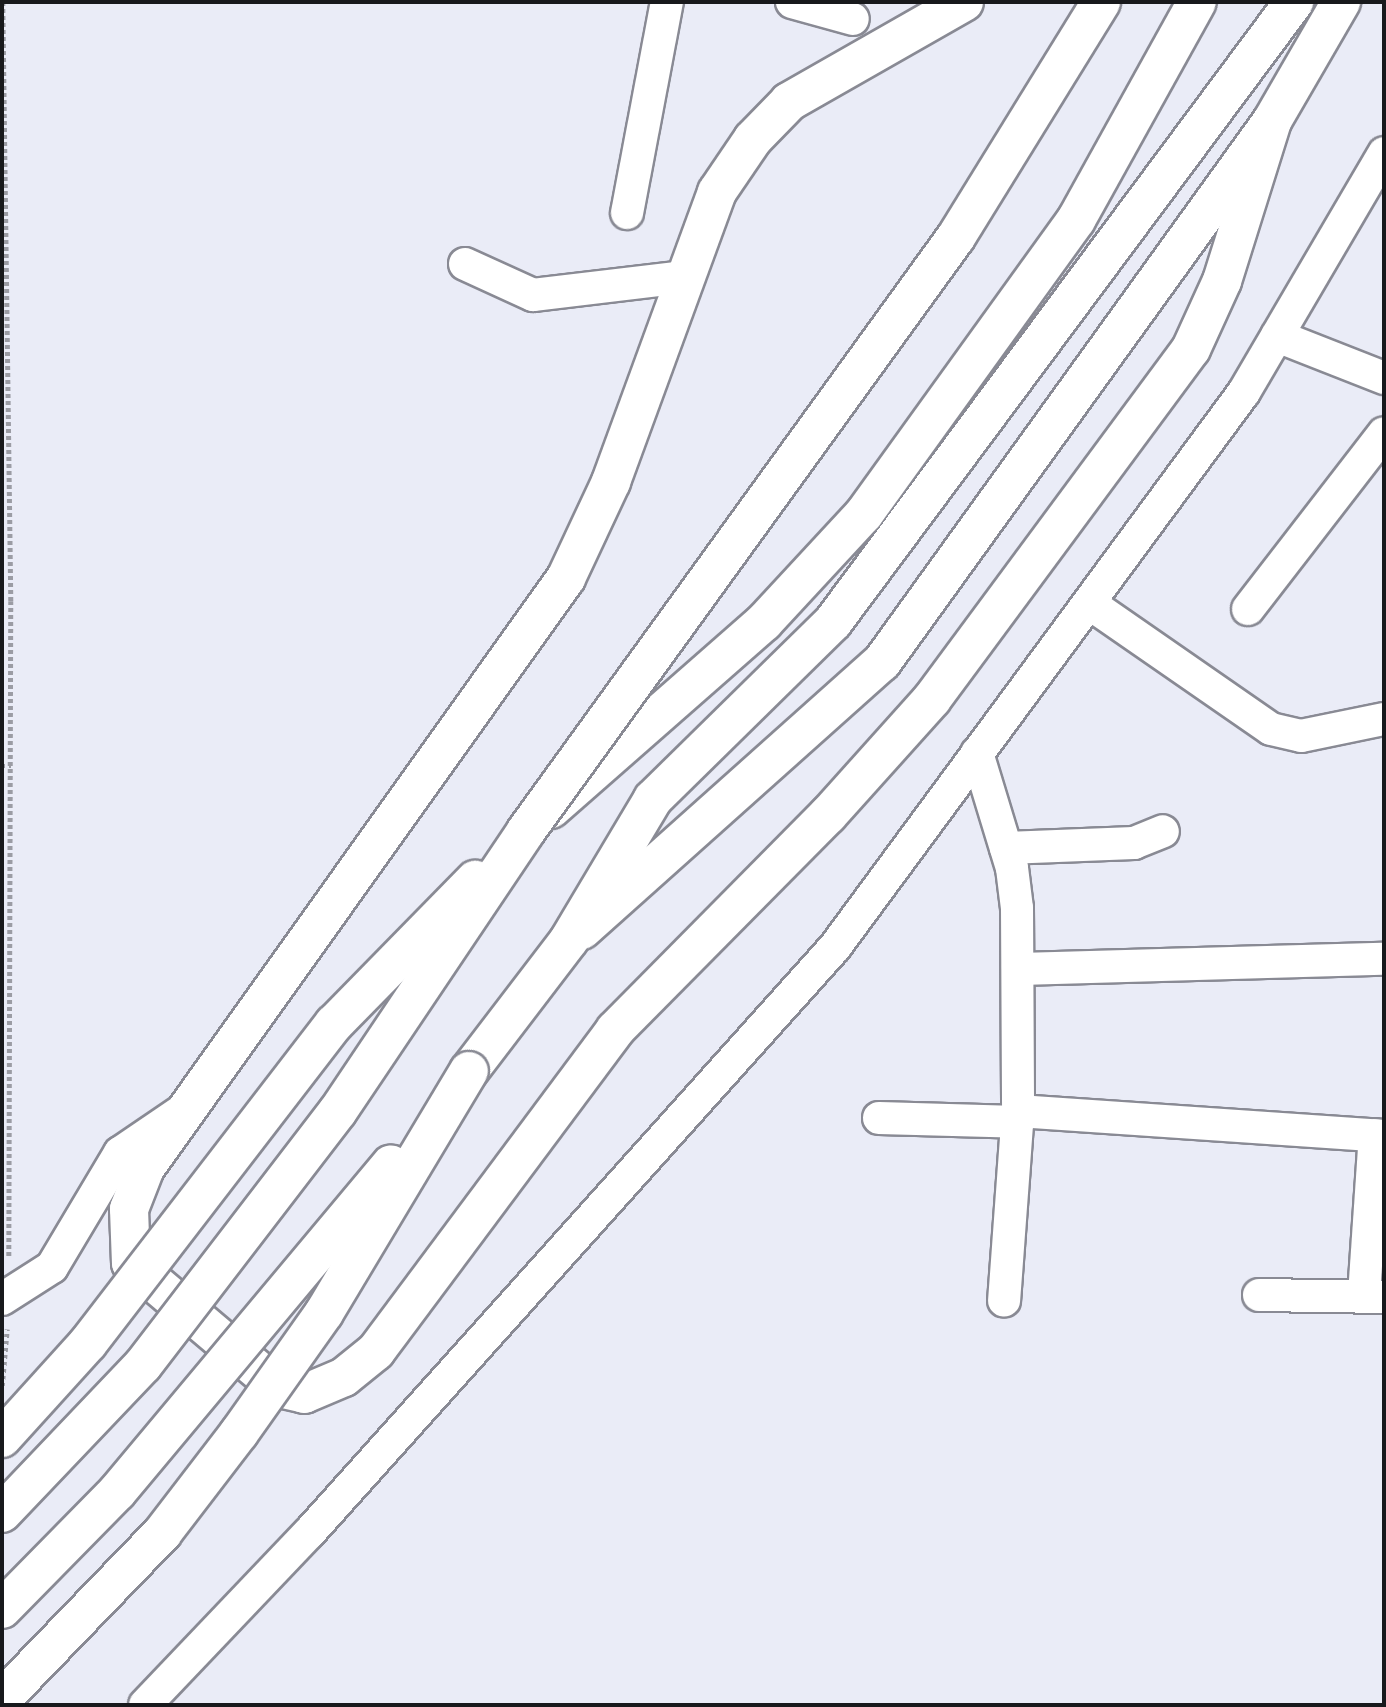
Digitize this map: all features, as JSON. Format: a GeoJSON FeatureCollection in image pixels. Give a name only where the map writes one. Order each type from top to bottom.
{"type":"FeatureCollection","features":[{"type":"Feature","properties":{"kind":"highway"},"geometry":{"type":"LineString","coordinates":[[964,2],[789,102],[753,139],[717,192],[683,277],[611,482],[566,578],[145,1168],[129,1209],[131,1263],[279,1388],[304,1394],[344,1377],[376,1351],[546,1115],[650,992],[828,815],[932,699],[1171,379],[1207,320],[1272,121]]}},
{"type":"Feature","properties":{"kind":"highway"},"geometry":{"type":"LineString","coordinates":[[2,1513],[143,1365],[338,1111],[526,831],[956,237],[1101,2]]}},
{"type":"Feature","properties":{"kind":"highway"},"geometry":{"type":"LineString","coordinates":[[2,1438],[88,1343],[334,1024],[526,831],[764,622],[864,514],[1076,220],[1197,2]]}},
{"type":"Feature","properties":{"kind":"highway"},"geometry":{"type":"LineString","coordinates":[[2,1609],[117,1492],[469,1071],[569,940],[653,799],[833,622],[1294,2]]}},
{"type":"Feature","properties":{"kind":"highway"},"geometry":{"type":"LineString","coordinates":[[569,940],[882,662],[1272,121],[1341,2]]}},
{"type":"Feature","properties":{"kind":"highway"},"geometry":{"type":"LineString","coordinates":[[2,1699],[163,1532],[239,1433],[324,1313],[469,1071]]}},
{"type":"Feature","properties":{"kind":"street"},"geometry":{"type":"LineString","coordinates":[[627,213],[667,2]]}},
{"type":"Feature","properties":{"kind":"street"},"geometry":{"type":"LineString","coordinates":[[792,2],[852,11],[859,60]]}},
{"type":"Feature","properties":{"kind":"street"},"geometry":{"type":"LineString","coordinates":[[145,1705],[309,1533],[835,947],[1244,392],[1384,153]]}},
{"type":"Feature","properties":{"kind":"street"},"geometry":{"type":"LineString","coordinates":[[465,264],[533,295],[683,277]]}},
{"type":"Feature","properties":{"kind":"street"},"geometry":{"type":"LineString","coordinates":[[1277,336],[1384,378]]}},
{"type":"Feature","properties":{"kind":"street"},"geometry":{"type":"LineString","coordinates":[[1248,609],[1384,433]]}},
{"type":"Feature","properties":{"kind":"street"},"geometry":{"type":"LineString","coordinates":[[1089,603],[1271,729],[1301,736],[1384,719]]}},
{"type":"Feature","properties":{"kind":"street"},"geometry":{"type":"LineString","coordinates":[[977,753],[1006,848],[1017,908],[1018,1117],[1004,1300]]}},
{"type":"Feature","properties":{"kind":"street"},"geometry":{"type":"LineString","coordinates":[[1006,848],[1134,843],[1163,831]]}},
{"type":"Feature","properties":{"kind":"street"},"geometry":{"type":"LineString","coordinates":[[1018,969],[1384,958]]}},
{"type":"Feature","properties":{"kind":"street"},"geometry":{"type":"LineString","coordinates":[[6,1297],[52,1268],[120,1153],[190,1105]]}},
{"type":"Feature","properties":{"kind":"street"},"geometry":{"type":"LineString","coordinates":[[879,1118],[1018,1117],[1380,1135],[1374,1296],[1259,1295]]}},
{"type":"Feature","properties":{"kind":"path"},"geometry":{"type":"LineString","coordinates":[[2,1392],[6,1297],[11,766],[3,2]]}},
{"type":"Feature","properties":{"kind":"path"},"geometry":{"type":"LineString","coordinates":[[2,766],[11,766]]}}]}
